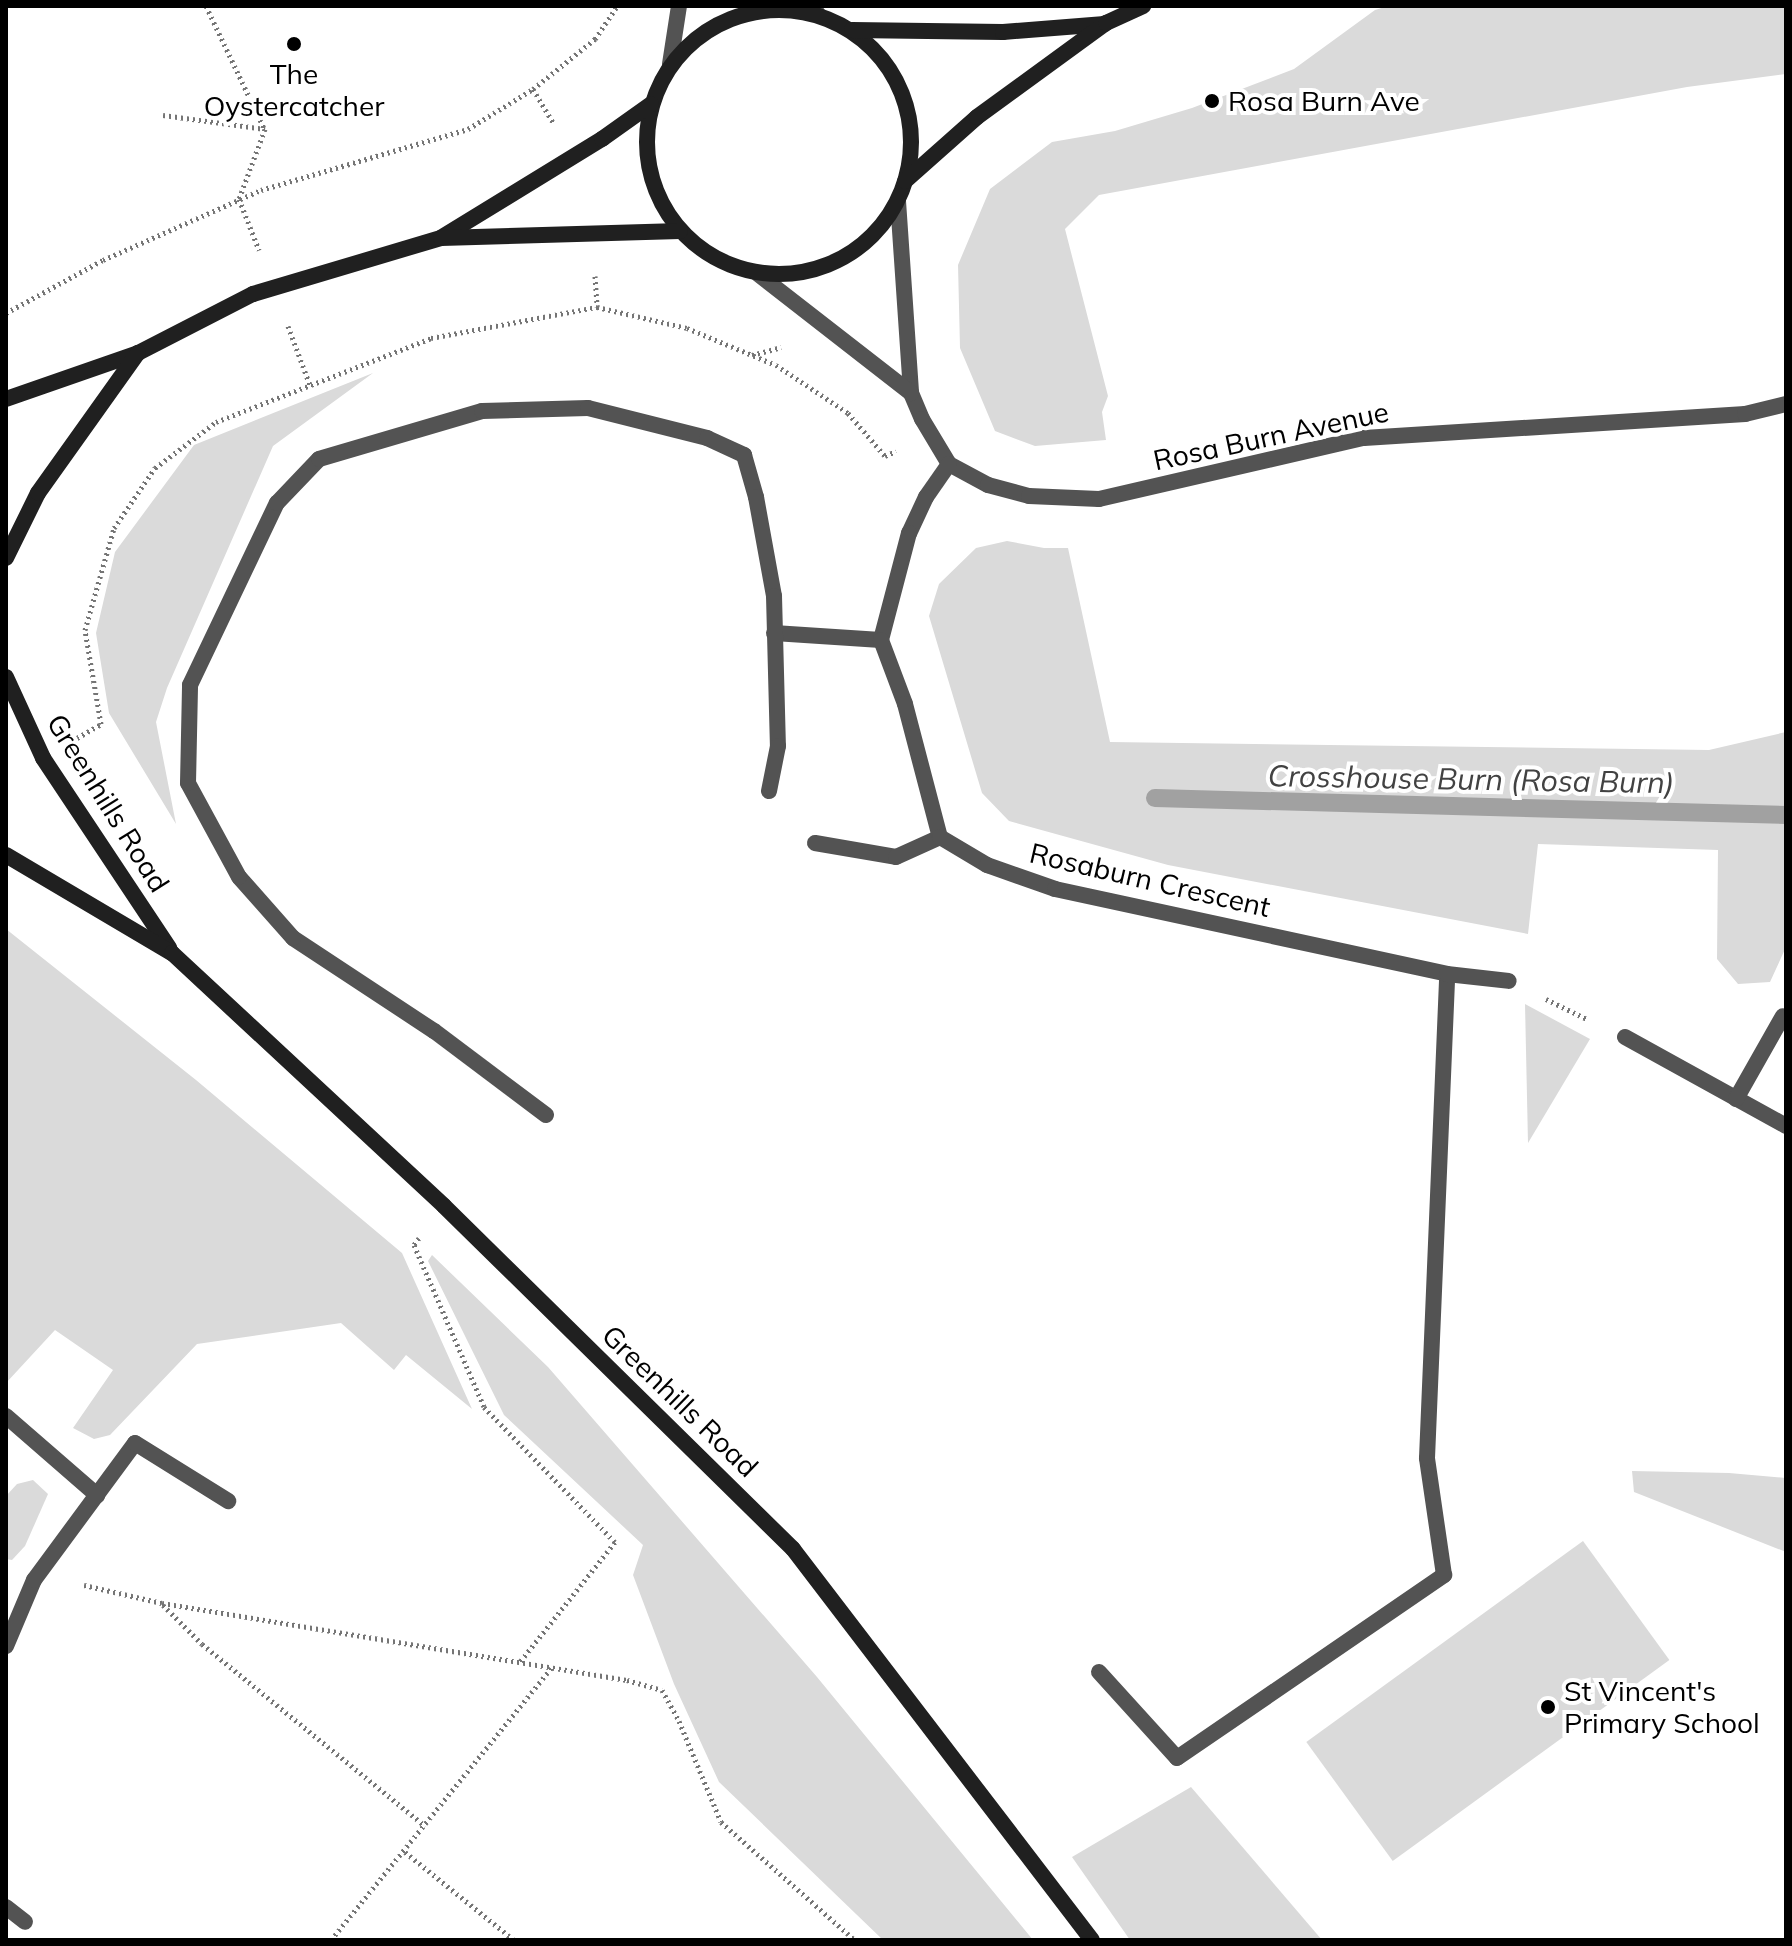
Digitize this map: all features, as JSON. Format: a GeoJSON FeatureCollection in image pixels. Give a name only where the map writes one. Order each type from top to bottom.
{"type":"FeatureCollection","features":[{"type":"Feature","properties":{"kind":"street"},"geometry":{"type":"LineString","coordinates":[[679,6],[670,64],[651,104],[646,149],[656,192],[680,231],[716,259],[758,274],[911,393],[949,464],[926,497],[909,533],[881,640],[905,704],[940,837],[896,857],[815,843]]}},
{"type":"Feature","properties":{"kind":"street"},"geometry":{"type":"LineString","coordinates":[[904,182],[977,117],[1106,23],[1143,6]]}},
{"type":"Feature","properties":{"kind":"street"},"geometry":{"type":"LineString","coordinates":[[670,64],[702,33],[743,13],[781,9],[815,10],[852,30],[880,56],[900,88],[911,125],[910,164],[898,201],[876,232],[846,257],[803,272],[758,274]]}},
{"type":"Feature","properties":{"kind":"street"},"geometry":{"type":"LineString","coordinates":[[852,30],[1003,32],[1106,23]]}},
{"type":"Feature","properties":{"kind":"street"},"geometry":{"type":"LineString","coordinates":[[6,399],[138,353],[253,294],[441,238],[602,139],[651,104]]}},
{"type":"Feature","properties":{"kind":"street"},"geometry":{"type":"LineString","coordinates":[[898,201],[911,393]]}},
{"type":"Feature","properties":{"kind":"street"},"geometry":{"type":"LineString","coordinates":[[441,238],[680,231]]}},
{"type":"Feature","properties":{"kind":"street"},"geometry":{"type":"LineString","coordinates":[[6,558],[38,493],[138,353]]}},
{"type":"Feature","properties":{"kind":"street","name":"Rosa Burn Avenue"},"geometry":{"type":"LineString","coordinates":[[949,464],[988,485],[1029,496],[1099,499],[1364,438],[1745,414],[1786,404]]}},
{"type":"Feature","properties":{"kind":"street"},"geometry":{"type":"LineString","coordinates":[[546,1115],[434,1031],[293,938],[239,877],[188,783],[190,685],[277,503],[319,459],[482,411],[588,408],[707,438],[744,455],[756,497],[774,596],[778,746],[769,791]]}},
{"type":"Feature","properties":{"kind":"street"},"geometry":{"type":"LineString","coordinates":[[774,633],[881,640]]}},
{"type":"Feature","properties":{"kind":"street","name":"Greenhills Road"},"geometry":{"type":"LineString","coordinates":[[6,677],[43,758],[172,953]]}},
{"type":"Feature","properties":{"kind":"street","name":"Rosaburn Crescent"},"geometry":{"type":"LineString","coordinates":[[940,837],[987,865],[1055,889],[1447,974],[1509,981]]}},
{"type":"Feature","properties":{"kind":"street","name":"Greenhills Road"},"geometry":{"type":"LineString","coordinates":[[6,855],[172,953],[444,1206],[793,1549],[1092,1940]]}},
{"type":"Feature","properties":{"kind":"street"},"geometry":{"type":"LineString","coordinates":[[1099,1672],[1177,1758],[1444,1575],[1427,1458],[1447,974]]}},
{"type":"Feature","properties":{"kind":"street"},"geometry":{"type":"LineString","coordinates":[[1736,1099],[1783,1016]]}},
{"type":"Feature","properties":{"kind":"street"},"geometry":{"type":"LineString","coordinates":[[1625,1037],[1786,1126]]}},
{"type":"Feature","properties":{"kind":"street"},"geometry":{"type":"LineString","coordinates":[[6,1416],[97,1495]]}},
{"type":"Feature","properties":{"kind":"street"},"geometry":{"type":"LineString","coordinates":[[6,1646],[39,1573],[135,1443],[228,1501]]}},
{"type":"Feature","properties":{"kind":"street"},"geometry":{"type":"LineString","coordinates":[[6,1907],[25,1922]]}},
{"type":"Feature","properties":{"kind":"path"},"geometry":{"type":"LineString","coordinates":[[206,6],[265,129],[239,199],[310,385]]}},
{"type":"Feature","properties":{"kind":"path"},"geometry":{"type":"LineString","coordinates":[[6,313],[103,260],[239,199],[468,129],[533,89],[595,39],[617,6]]}},
{"type":"Feature","properties":{"kind":"path"},"geometry":{"type":"LineString","coordinates":[[163,115],[265,129]]}},
{"type":"Feature","properties":{"kind":"path"},"geometry":{"type":"LineString","coordinates":[[1509,981],[1625,1037]]}},
{"type":"Feature","properties":{"kind":"path"},"geometry":{"type":"LineString","coordinates":[[444,1206],[414,1245],[484,1407],[615,1542],[520,1662]]}},
{"type":"Feature","properties":{"kind":"path"},"geometry":{"type":"LineString","coordinates":[[39,1573],[162,1603],[627,1680],[662,1690],[679,1721],[721,1822],[855,1940]]}},
{"type":"Feature","properties":{"kind":"path"},"geometry":{"type":"LineString","coordinates":[[162,1603],[202,1644],[425,1826]]}},
{"type":"Feature","properties":{"kind":"path"},"geometry":{"type":"LineString","coordinates":[[331,1940],[551,1668]]}},
{"type":"Feature","properties":{"kind":"path"},"geometry":{"type":"LineString","coordinates":[[405,1852],[514,1940]]}},
{"type":"Feature","properties":{"kind":"shaded area"},"geometry":{"type":"Polygon","coordinates":[[[1388,6],[1786,6],[1786,74],[1687,87],[1099,195],[1065,229],[1108,396],[1102,412],[1106,440],[1035,446],[995,431],[960,348],[958,265],[990,189],[1052,142],[1115,131],[1192,108],[1294,69],[1375,10],[1388,6]]]}},
{"type":"Feature","properties":{"kind":"shaded area"},"geometry":{"type":"Polygon","coordinates":[[[373,373],[273,446],[167,688],[156,722],[176,824],[109,713],[96,633],[115,552],[194,445],[373,373]]]}},
{"type":"Feature","properties":{"kind":"shaded area"},"geometry":{"type":"Polygon","coordinates":[[[1007,541],[1044,548],[1068,548],[1110,742],[1709,750],[1786,732],[1786,947],[1770,982],[1738,984],[1717,959],[1718,850],[1538,844],[1528,934],[1168,865],[1009,821],[982,793],[929,616],[939,584],[976,548],[1007,541]]]}},
{"type":"Feature","properties":{"kind":"shaded area"},"geometry":{"type":"Polygon","coordinates":[[[6,929],[196,1080],[402,1253],[472,1409],[406,1355],[394,1370],[341,1323],[197,1344],[110,1435],[94,1439],[73,1428],[113,1370],[55,1330],[6,1383],[6,929]]]}},
{"type":"Feature","properties":{"kind":"shaded area"},"geometry":{"type":"Polygon","coordinates":[[[1525,1004],[1590,1039],[1528,1143],[1525,1004]]]}},
{"type":"Feature","properties":{"kind":"shaded area"},"geometry":{"type":"Polygon","coordinates":[[[432,1255],[548,1367],[817,1677],[1033,1940],[883,1940],[719,1782],[674,1684],[633,1575],[643,1545],[504,1415],[428,1261],[432,1255]]]}},
{"type":"Feature","properties":{"kind":"shaded area"},"geometry":{"type":"Polygon","coordinates":[[[1632,1471],[1729,1473],[1786,1478],[1786,1552],[1634,1492],[1632,1471]]]}},
{"type":"Feature","properties":{"kind":"shaded area"},"geometry":{"type":"Polygon","coordinates":[[[33,1480],[48,1494],[25,1546],[12,1560],[6,1559],[6,1496],[17,1484],[33,1480]]]}},
{"type":"Feature","properties":{"kind":"shaded area"},"geometry":{"type":"Polygon","coordinates":[[[1583,1541],[1669,1660],[1393,1861],[1306,1742],[1583,1541]]]}},
{"type":"Feature","properties":{"kind":"shaded area"},"geometry":{"type":"Polygon","coordinates":[[[1191,1787],[1322,1940],[1130,1940],[1072,1857],[1191,1787]]]}},
{"type":"Feature","properties":{"kind":"waterway","name":"Crosshouse Burn (Rosa Burn)"},"geometry":{"type":"LineString","coordinates":[[1155,798],[1786,815]]}},
{"type":"Feature","properties":{"kind":"place","name":"The Oystercatcher"},"geometry":{"type":"Point","coordinates":[294,44]}},
{"type":"Feature","properties":{"kind":"place","name":"Rosa Burn Ave"},"geometry":{"type":"Point","coordinates":[1212,101]}},
{"type":"Feature","properties":{"kind":"place","name":"St Vincent's Primary School"},"geometry":{"type":"Point","coordinates":[1548,1707]}}]}
